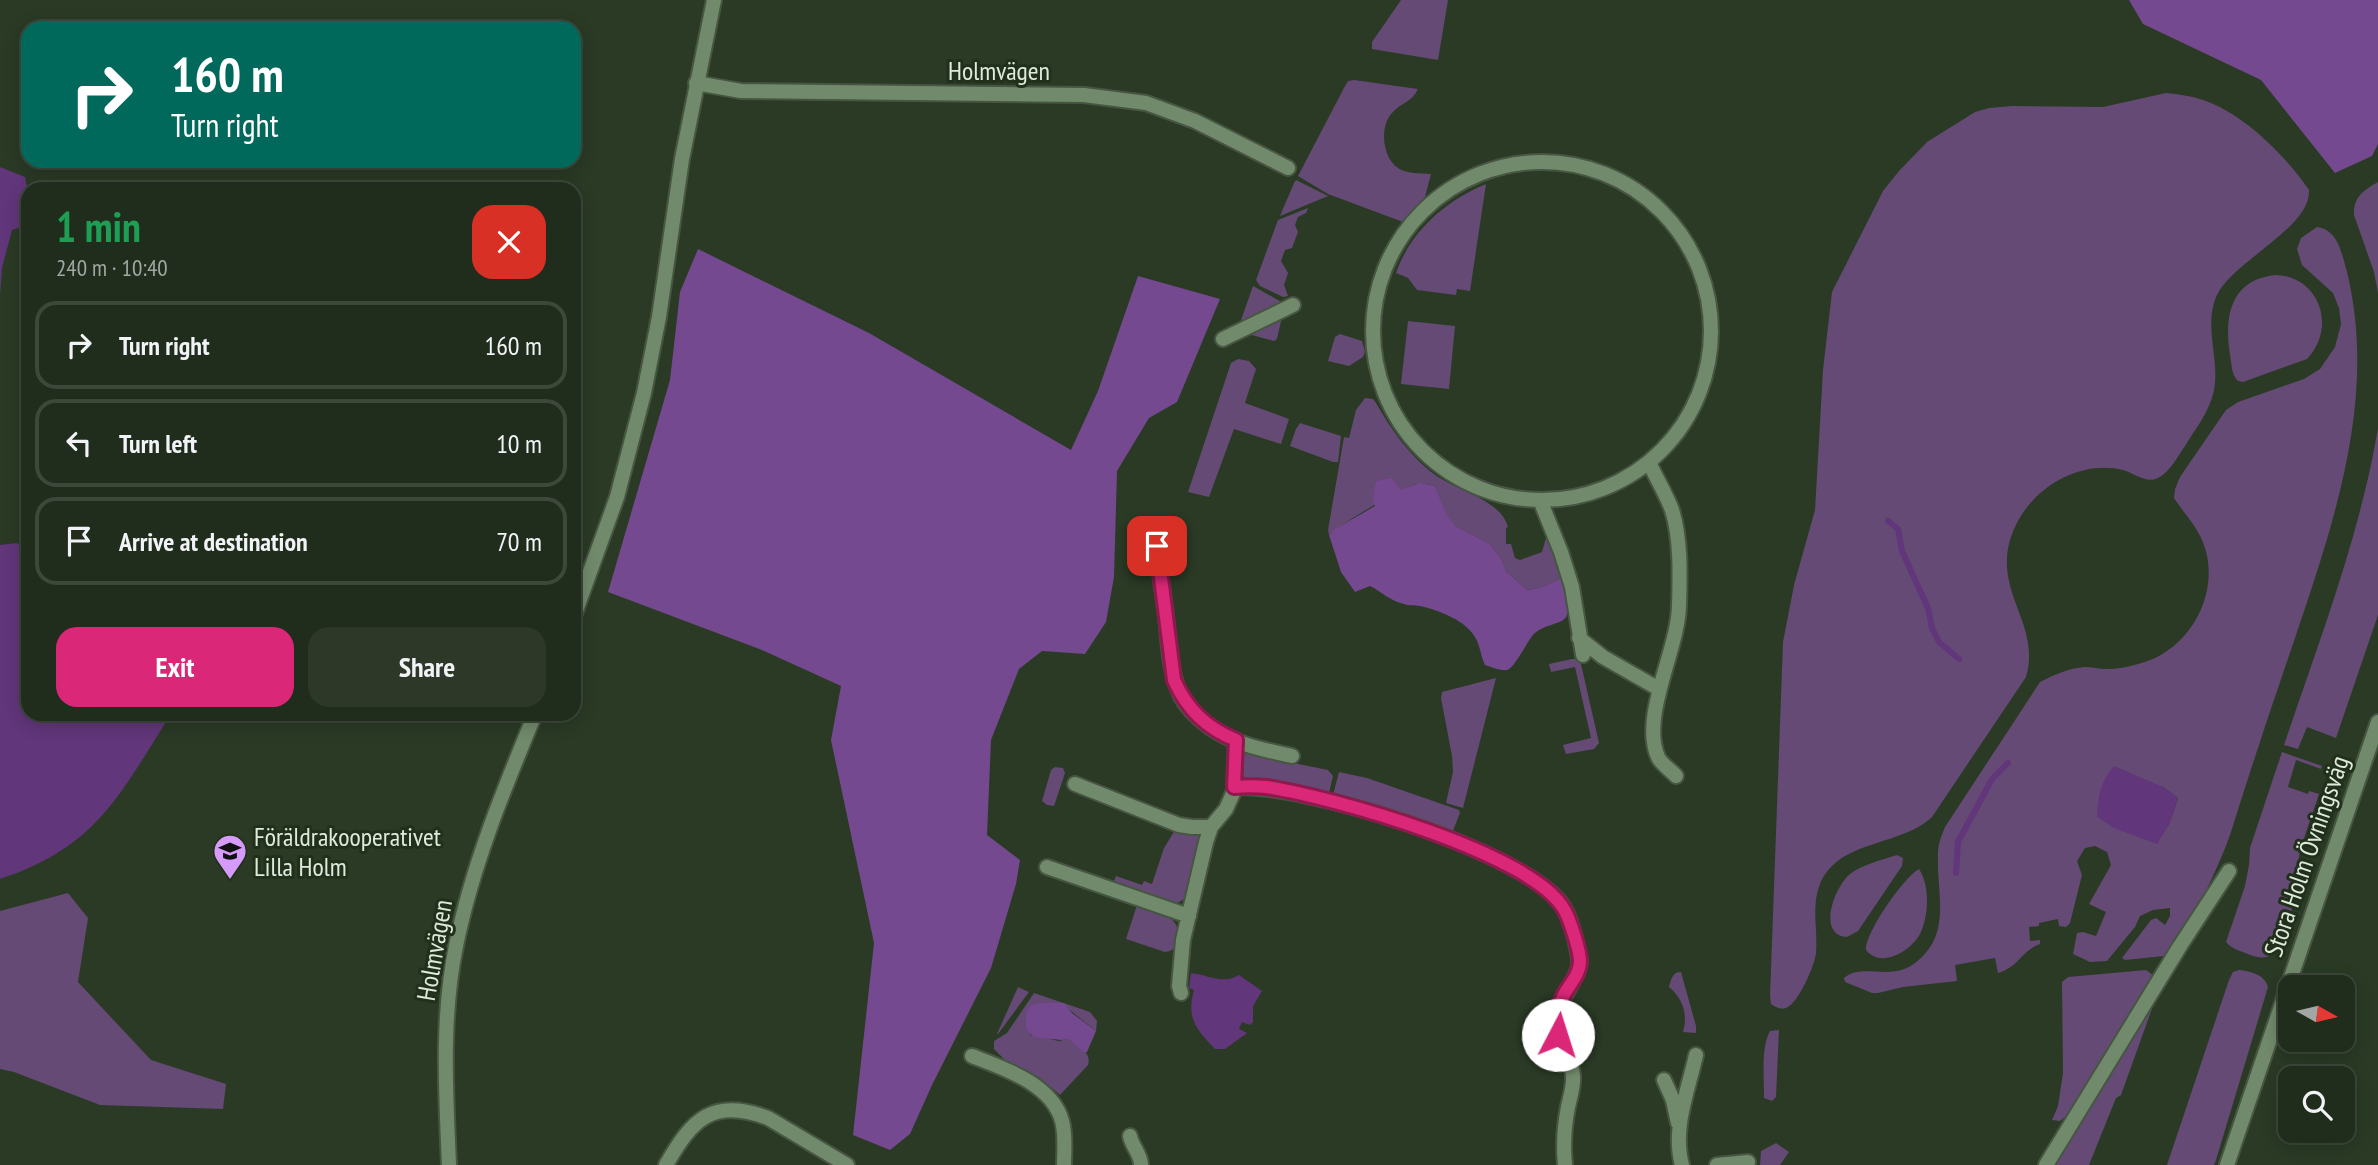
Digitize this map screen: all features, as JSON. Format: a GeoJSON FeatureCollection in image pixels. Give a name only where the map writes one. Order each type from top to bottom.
{"type":"FeatureCollection","features":[{"type":"Feature","properties":{"kind":"street"},"geometry":{"type":"LineString","coordinates":[[581,597],[617,497],[644,393],[659,317],[682,159],[713,0]]}},
{"type":"Feature","properties":{"kind":"street","name":"Holmvägen"},"geometry":{"type":"LineString","coordinates":[[696,83],[741,91],[1084,95],[1146,103],[1195,121],[1288,168]]}},
{"type":"Feature","properties":{"kind":"street"},"geometry":{"type":"LineString","coordinates":[[1542,161],[1568,163],[1617,178],[1660,208],[1677,228],[1691,250],[1708,299],[1711,325],[1708,363],[1696,401],[1684,423],[1649,462],[1631,475],[1591,493],[1540,500],[1514,498],[1465,481],[1442,467],[1405,430],[1382,384],[1376,360],[1373,336],[1375,305],[1385,266],[1395,247],[1424,209],[1444,192],[1490,169],[1542,161]]}},
{"type":"Feature","properties":{"kind":"street"},"geometry":{"type":"LineString","coordinates":[[1223,339],[1293,305]]}},
{"type":"Feature","properties":{"kind":"street"},"geometry":{"type":"LineString","coordinates":[[1649,462],[1672,511],[1678,547],[1678,622],[1655,708],[1654,742],[1658,759],[1676,776]]}},
{"type":"Feature","properties":{"kind":"street"},"geometry":{"type":"LineString","coordinates":[[1540,500],[1572,587],[1583,655]]}},
{"type":"Feature","properties":{"kind":"street"},"geometry":{"type":"LineString","coordinates":[[1157,546],[1174,680],[1182,699],[1212,729],[1253,747],[1292,756]]}},
{"type":"Feature","properties":{"kind":"street"},"geometry":{"type":"LineString","coordinates":[[1579,638],[1603,657],[1659,689]]}},
{"type":"Feature","properties":{"kind":"street","name":"Holmvägen"},"geometry":{"type":"LineString","coordinates":[[449,1165],[446,1028],[455,949],[486,840],[532,721]]}},
{"type":"Feature","properties":{"kind":"street","name":"Stora Holm Övningsväg"},"geometry":{"type":"LineString","coordinates":[[2227,1165],[2378,722]]}},
{"type":"Feature","properties":{"kind":"street"},"geometry":{"type":"LineString","coordinates":[[1181,993],[1180,959],[1189,916],[1211,827],[1226,810],[1234,787],[1236,740]]}},
{"type":"Feature","properties":{"kind":"street"},"geometry":{"type":"LineString","coordinates":[[1075,785],[1179,825],[1211,827]]}},
{"type":"Feature","properties":{"kind":"street"},"geometry":{"type":"LineString","coordinates":[[1234,787],[1264,787],[1331,800],[1442,837],[1530,877],[1560,902],[1569,921],[1580,961],[1577,976],[1560,1002],[1558,1017],[1558,1035],[1570,1060],[1574,1079],[1564,1129],[1565,1165]]}},
{"type":"Feature","properties":{"kind":"street"},"geometry":{"type":"LineString","coordinates":[[1047,867],[1189,916]]}},
{"type":"Feature","properties":{"kind":"street"},"geometry":{"type":"LineString","coordinates":[[2046,1165],[2180,946],[2230,871]]}},
{"type":"Feature","properties":{"kind":"street"},"geometry":{"type":"LineString","coordinates":[[1679,1128],[1696,1055]]}},
{"type":"Feature","properties":{"kind":"street"},"geometry":{"type":"LineString","coordinates":[[972,1056],[1015,1073],[1043,1092],[1062,1120],[1065,1165]]}},
{"type":"Feature","properties":{"kind":"street"},"geometry":{"type":"LineString","coordinates":[[1664,1080],[1673,1100],[1679,1128],[1682,1165]]}},
{"type":"Feature","properties":{"kind":"street"},"geometry":{"type":"LineString","coordinates":[[666,1165],[682,1137],[699,1120],[726,1110],[768,1118],[847,1165]]}},
{"type":"Feature","properties":{"kind":"street"},"geometry":{"type":"LineString","coordinates":[[1130,1136],[1141,1159],[1141,1165]]}},
{"type":"Feature","properties":{"kind":"street"},"geometry":{"type":"LineString","coordinates":[[1717,1165],[1748,1162]]}},
{"type":"Feature","properties":{"kind":"shaded area"},"geometry":{"type":"Polygon","coordinates":[[[1401,0],[1448,0],[1438,60],[1372,49],[1372,42],[1401,0]]]}},
{"type":"Feature","properties":{"kind":"shaded area"},"geometry":{"type":"Polygon","coordinates":[[[2129,0],[2378,0],[2378,144],[2372,156],[2335,173],[2261,80],[2143,24],[2129,0]]]}},
{"type":"Feature","properties":{"kind":"shaded area"},"geometry":{"type":"Polygon","coordinates":[[[1348,81],[1418,89],[1389,118],[1384,133],[1388,156],[1398,168],[1431,174],[1424,201],[1403,222],[1328,194],[1298,176],[1345,86],[1348,81]]]}},
{"type":"Feature","properties":{"kind":"shaded area"},"geometry":{"type":"Polygon","coordinates":[[[2166,93],[2203,100],[2248,125],[2276,150],[2309,190],[2306,204],[2298,218],[2238,270],[2217,295],[2211,319],[2215,366],[2212,398],[2202,419],[2170,468],[2154,480],[2108,468],[2078,472],[2050,485],[2038,495],[2019,519],[2009,543],[2007,564],[2009,583],[2027,637],[2029,656],[2026,677],[1932,817],[1904,834],[1855,851],[1829,869],[1817,892],[1816,953],[1813,966],[1791,1005],[1778,1008],[1771,1004],[1770,996],[1783,642],[1794,585],[1815,510],[1823,370],[1832,292],[1883,191],[1927,142],[1975,112],[2012,106],[2103,107],[2166,93]]]}},
{"type":"Feature","properties":{"kind":"shaded area"},"geometry":{"type":"Polygon","coordinates":[[[0,167],[25,177],[26,182],[21,182],[21,227],[12,230],[2,268],[0,296],[0,167]]]}},
{"type":"Feature","properties":{"kind":"shaded area"},"geometry":{"type":"Polygon","coordinates":[[[1296,180],[1328,196],[1280,216],[1294,183],[1296,180]]]}},
{"type":"Feature","properties":{"kind":"shaded area"},"geometry":{"type":"Polygon","coordinates":[[[2378,182],[2378,293],[2354,209],[2360,195],[2378,182]]]}},
{"type":"Feature","properties":{"kind":"shaded area"},"geometry":{"type":"Polygon","coordinates":[[[1486,184],[1470,291],[1457,289],[1456,295],[1417,290],[1408,278],[1396,273],[1410,244],[1431,219],[1457,199],[1486,184]]]}},
{"type":"Feature","properties":{"kind":"shaded area"},"geometry":{"type":"Polygon","coordinates":[[[1308,208],[1306,213],[1298,217],[1295,225],[1298,232],[1292,248],[1285,250],[1281,261],[1288,273],[1284,285],[1288,296],[1283,297],[1260,286],[1256,280],[1278,220],[1308,208]]]}},
{"type":"Feature","properties":{"kind":"shaded area"},"geometry":{"type":"Polygon","coordinates":[[[2317,227],[2330,233],[2338,244],[2347,272],[2355,320],[2357,367],[2347,461],[2323,554],[2230,835],[2193,915],[2164,956],[2125,960],[2122,958],[2151,920],[2156,918],[2165,925],[2170,916],[2170,908],[2153,910],[2140,916],[2135,927],[2107,961],[2090,962],[2073,954],[2077,933],[2096,936],[2106,912],[2089,904],[2111,865],[2107,852],[2095,846],[2085,848],[2077,861],[2082,875],[2070,923],[2066,927],[2059,926],[2058,919],[2029,927],[2030,941],[2040,940],[2040,944],[2005,970],[1998,973],[1995,958],[1955,965],[1957,981],[1903,987],[1878,993],[1845,982],[1844,978],[1859,972],[1887,972],[1906,968],[1927,952],[1938,926],[1938,849],[1945,827],[2040,682],[2073,669],[2118,668],[2156,658],[2172,648],[2196,620],[2208,585],[2208,566],[2199,534],[2174,498],[2180,477],[2226,410],[2238,402],[2304,379],[2320,369],[2335,347],[2341,324],[2339,308],[2333,293],[2302,265],[2297,249],[2301,238],[2317,227]],[[2163,787],[2156,844],[2169,824],[2178,798],[2163,787]]]}},
{"type":"Feature","properties":{"kind":"shaded area"},"geometry":{"type":"Polygon","coordinates":[[[698,249],[869,333],[1071,450],[1098,391],[1138,276],[1220,299],[1177,402],[1149,418],[1117,471],[1114,577],[1106,622],[1085,654],[1042,651],[1019,669],[991,740],[987,835],[1020,860],[1016,884],[991,968],[910,1134],[890,1150],[853,1135],[874,943],[831,740],[841,686],[762,650],[608,592],[670,380],[680,292],[698,249]]]}},
{"type":"Feature","properties":{"kind":"shaded area"},"geometry":{"type":"Polygon","coordinates":[[[2275,275],[2303,284],[2313,294],[2322,319],[2321,333],[2316,347],[2307,359],[2243,382],[2238,381],[2232,369],[2228,341],[2233,303],[2239,292],[2248,284],[2275,275]]]}},
{"type":"Feature","properties":{"kind":"shaded area"},"geometry":{"type":"Polygon","coordinates":[[[1253,286],[1285,304],[1242,323],[1241,320],[1253,286]]]}},
{"type":"Feature","properties":{"kind":"shaded area"},"geometry":{"type":"Polygon","coordinates":[[[1282,317],[1277,339],[1274,341],[1248,334],[1282,317]]]}},
{"type":"Feature","properties":{"kind":"shaded area"},"geometry":{"type":"Polygon","coordinates":[[[1408,321],[1455,326],[1449,389],[1401,384],[1408,321]]]}},
{"type":"Feature","properties":{"kind":"shaded area"},"geometry":{"type":"Polygon","coordinates":[[[1340,334],[1362,341],[1365,352],[1363,357],[1349,366],[1328,361],[1335,337],[1340,334]]]}},
{"type":"Feature","properties":{"kind":"shaded area"},"geometry":{"type":"Polygon","coordinates":[[[1238,359],[1249,361],[1256,369],[1245,403],[1289,419],[1281,444],[1234,429],[1209,497],[1188,492],[1231,363],[1238,359]]]}},
{"type":"Feature","properties":{"kind":"shaded area"},"geometry":{"type":"Polygon","coordinates":[[[1365,398],[1373,399],[1400,440],[1430,471],[1496,509],[1508,527],[1506,544],[1511,544],[1515,558],[1520,560],[1542,552],[1548,537],[1562,578],[1527,590],[1506,571],[1501,558],[1490,544],[1456,526],[1446,516],[1435,486],[1426,484],[1400,491],[1329,535],[1344,437],[1349,438],[1356,410],[1365,398]]]}},
{"type":"Feature","properties":{"kind":"shaded area"},"geometry":{"type":"Polygon","coordinates":[[[1300,423],[1341,436],[1338,462],[1290,446],[1300,423]]]}},
{"type":"Feature","properties":{"kind":"shaded area"},"geometry":{"type":"Polygon","coordinates":[[[2378,428],[2378,615],[2336,738],[2307,727],[2298,749],[2284,745],[2350,548],[2378,428]]]}},
{"type":"Feature","properties":{"kind":"shaded area"},"geometry":{"type":"Polygon","coordinates":[[[1392,478],[1400,490],[1420,483],[1435,486],[1447,516],[1456,526],[1490,544],[1501,558],[1506,571],[1527,590],[1562,578],[1567,603],[1566,617],[1533,635],[1507,670],[1485,665],[1475,637],[1456,620],[1427,608],[1399,603],[1370,586],[1355,592],[1341,572],[1329,535],[1375,506],[1373,498],[1376,481],[1392,478]]]}},
{"type":"Feature","properties":{"kind":"shaded area"},"geometry":{"type":"Polygon","coordinates":[[[17,543],[21,547],[21,721],[167,721],[125,787],[93,825],[50,858],[0,879],[0,545],[17,543]]]}},
{"type":"Feature","properties":{"kind":"shaded area"},"geometry":{"type":"Polygon","coordinates":[[[1578,659],[1581,664],[1599,743],[1594,749],[1566,754],[1563,745],[1591,738],[1575,667],[1551,672],[1549,664],[1578,659]]]}},
{"type":"Feature","properties":{"kind":"shaded area"},"geometry":{"type":"Polygon","coordinates":[[[1496,678],[1463,808],[1446,803],[1453,772],[1442,692],[1496,678]]]}},
{"type":"Feature","properties":{"kind":"shaded area"},"geometry":{"type":"Polygon","coordinates":[[[2282,752],[2322,766],[2321,769],[2296,760],[2288,787],[2308,794],[2309,791],[2319,794],[2300,852],[2289,925],[2276,952],[2265,957],[2250,955],[2226,942],[2245,886],[2250,848],[2282,752]]]}},
{"type":"Feature","properties":{"kind":"shaded area"},"geometry":{"type":"Polygon","coordinates":[[[1244,753],[1328,770],[1333,776],[1329,793],[1325,795],[1248,781],[1240,773],[1244,753]]]}},
{"type":"Feature","properties":{"kind":"shaded area"},"geometry":{"type":"Polygon","coordinates":[[[2114,766],[2163,787],[2178,798],[2169,824],[2157,844],[2114,828],[2097,817],[2101,790],[2114,766]]]}},
{"type":"Feature","properties":{"kind":"shaded area"},"geometry":{"type":"Polygon","coordinates":[[[1055,767],[1063,768],[1065,773],[1054,806],[1042,801],[1051,770],[1055,767]]]}},
{"type":"Feature","properties":{"kind":"shaded area"},"geometry":{"type":"Polygon","coordinates":[[[1339,772],[1367,778],[1459,810],[1452,833],[1333,795],[1339,772]]]}},
{"type":"Feature","properties":{"kind":"shaded area"},"geometry":{"type":"Polygon","coordinates":[[[1175,830],[1202,835],[1186,898],[1174,905],[1113,884],[1116,876],[1142,885],[1144,881],[1152,884],[1164,848],[1175,830]]]}},
{"type":"Feature","properties":{"kind":"shaded area"},"geometry":{"type":"Polygon","coordinates":[[[1897,855],[1903,858],[1902,866],[1858,931],[1847,937],[1838,934],[1832,928],[1831,909],[1844,880],[1861,868],[1897,855]]]}},
{"type":"Feature","properties":{"kind":"shaded area"},"geometry":{"type":"Polygon","coordinates":[[[1919,869],[1925,883],[1927,901],[1920,934],[1910,946],[1895,956],[1880,958],[1872,955],[1866,950],[1867,942],[1878,919],[1904,883],[1919,869]]]}},
{"type":"Feature","properties":{"kind":"shaded area"},"geometry":{"type":"Polygon","coordinates":[[[68,893],[88,918],[78,982],[151,1060],[226,1084],[223,1109],[100,1105],[0,1069],[0,911],[68,893]]]}},
{"type":"Feature","properties":{"kind":"shaded area"},"geometry":{"type":"Polygon","coordinates":[[[1137,905],[1173,920],[1178,933],[1173,949],[1165,952],[1126,939],[1137,905]]]}},
{"type":"Feature","properties":{"kind":"shaded area"},"geometry":{"type":"Polygon","coordinates":[[[2146,970],[2153,975],[2151,979],[2069,1114],[2060,1121],[2052,1120],[2058,1106],[2063,1073],[2062,982],[2068,977],[2146,970]]]}},
{"type":"Feature","properties":{"kind":"shaded area"},"geometry":{"type":"Polygon","coordinates":[[[2239,970],[2257,974],[2264,979],[2268,987],[2216,1160],[2214,1165],[2167,1165],[2229,980],[2233,972],[2239,970]]]}},
{"type":"Feature","properties":{"kind":"shaded area"},"geometry":{"type":"Polygon","coordinates":[[[1681,972],[1696,1033],[1683,1032],[1683,1007],[1669,987],[1674,975],[1681,972]]]}},
{"type":"Feature","properties":{"kind":"shaded area"},"geometry":{"type":"Polygon","coordinates":[[[1191,973],[1221,979],[1239,975],[1262,991],[1253,1006],[1253,1022],[1250,1025],[1242,1022],[1239,1029],[1247,1033],[1225,1049],[1215,1049],[1194,1022],[1191,1008],[1194,990],[1189,988],[1191,973]]]}},
{"type":"Feature","properties":{"kind":"shaded area"},"geometry":{"type":"Polygon","coordinates":[[[1018,987],[1029,992],[997,1034],[1018,987]]]}},
{"type":"Feature","properties":{"kind":"shaded area"},"geometry":{"type":"Polygon","coordinates":[[[2158,992],[2121,1095],[2116,1098],[2089,1165],[2053,1165],[2158,992]]]}},
{"type":"Feature","properties":{"kind":"shaded area"},"geometry":{"type":"Polygon","coordinates":[[[1034,993],[1090,1012],[1097,1021],[1096,1031],[1066,1007],[1026,1018],[1030,1035],[1059,1041],[1068,1039],[1088,1056],[1088,1065],[1060,1095],[1040,1078],[1005,1060],[994,1049],[994,1041],[1007,1033],[1034,993]]]}},
{"type":"Feature","properties":{"kind":"shaded area"},"geometry":{"type":"Polygon","coordinates":[[[1064,1003],[1072,1013],[1096,1031],[1087,1052],[1068,1039],[1043,1038],[1029,1033],[1026,1025],[1027,1010],[1032,1005],[1064,1003]]]}},
{"type":"Feature","properties":{"kind":"shaded area"},"geometry":{"type":"Polygon","coordinates":[[[1779,1030],[1776,1097],[1772,1101],[1764,1098],[1764,1053],[1770,1031],[1779,1030]]]}},
{"type":"Feature","properties":{"kind":"shaded area"},"geometry":{"type":"Polygon","coordinates":[[[1776,1143],[1789,1152],[1780,1165],[1760,1165],[1761,1151],[1776,1143]]]}},
{"type":"Feature","properties":{"kind":"waterway"},"geometry":{"type":"LineString","coordinates":[[1888,521],[1898,529],[1902,551],[1928,608],[1932,628],[1939,642],[1959,659]]}},
{"type":"Feature","properties":{"kind":"waterway"},"geometry":{"type":"LineString","coordinates":[[1956,873],[1958,842],[1992,779],[2008,763]]}},
{"type":"Feature","properties":{"kind":"place","name":"Föräldrakooperativet Lilla Holm"},"geometry":{"type":"Point","coordinates":[230,881]}},
{"type":"Feature","properties":{"kind":"route"},"geometry":{"type":"LineString","coordinates":[[1157,546],[1174,680],[1182,699],[1195,714],[1212,729],[1236,740],[1234,787],[1264,787],[1367,810],[1453,841],[1530,877],[1546,889],[1565,911],[1580,961],[1577,976],[1560,1002],[1558,1035]]}}]}
